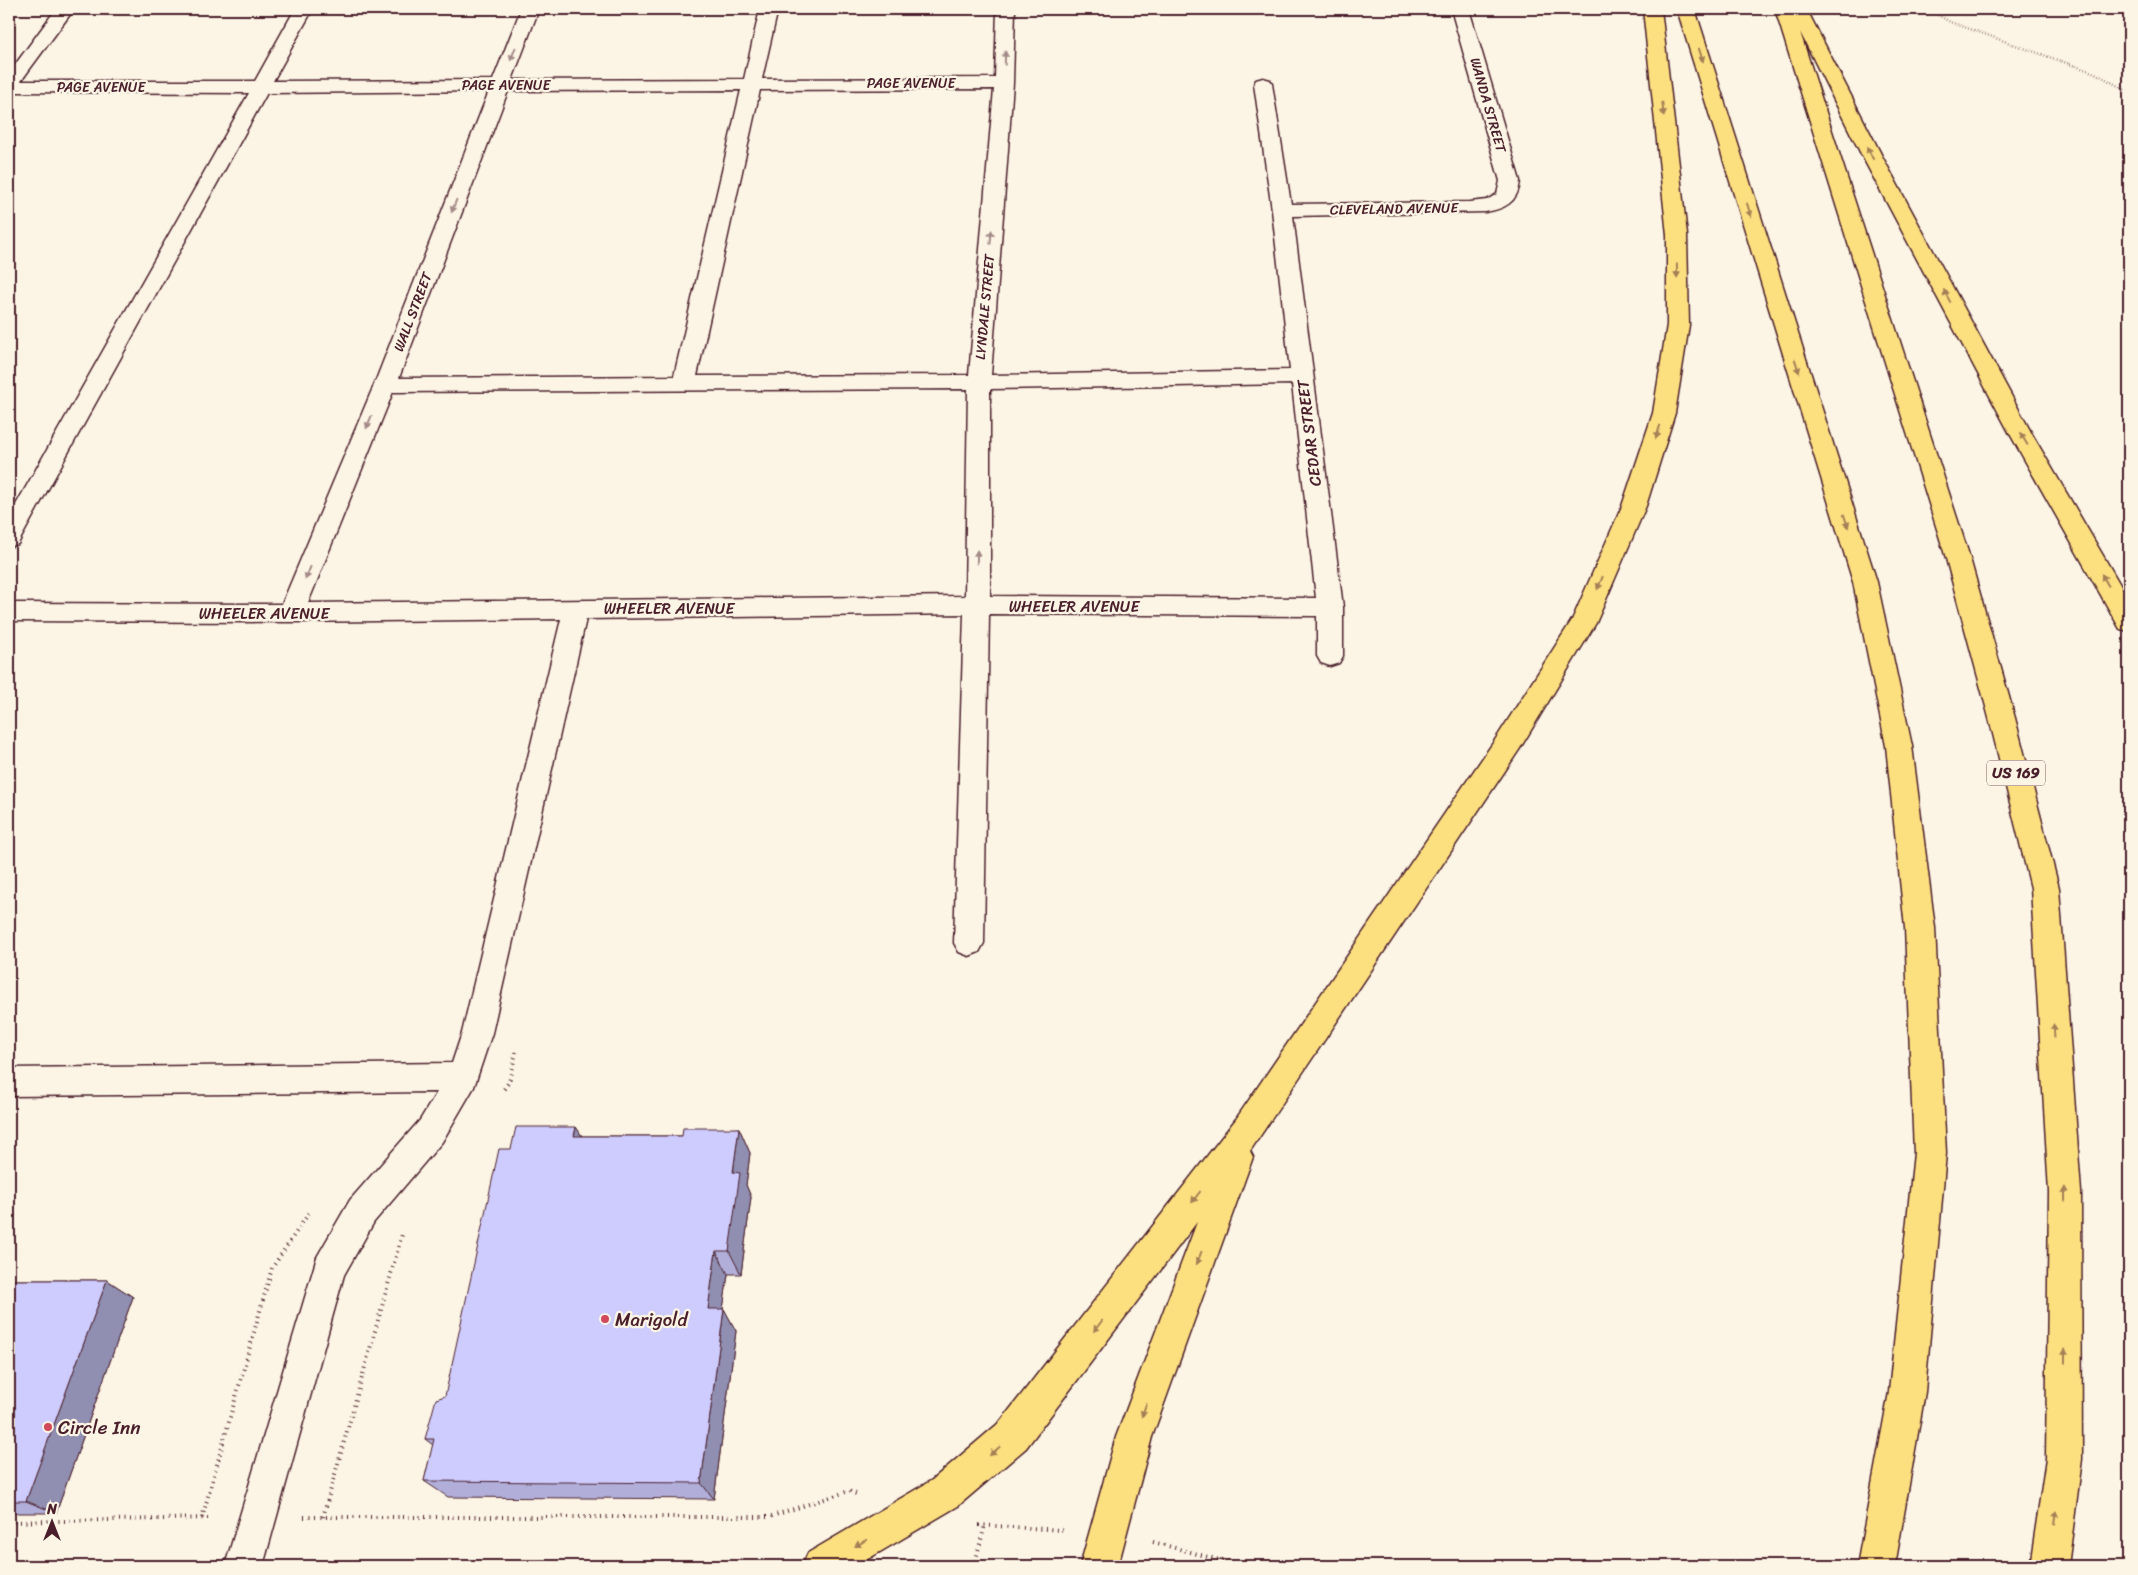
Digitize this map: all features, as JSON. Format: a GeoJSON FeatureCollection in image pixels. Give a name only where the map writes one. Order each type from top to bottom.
{"type":"FeatureCollection","features":[{"type":"Feature","properties":{"kind":"highway"},"geometry":{"type":"LineString","coordinates":[[821,1566],[945,1494],[1013,1435],[1247,1130],[1508,742],[1583,623],[1634,506],[1664,413],[1678,325],[1677,235],[1652,9]]}},
{"type":"Feature","properties":{"kind":"highway"},"geometry":{"type":"LineString","coordinates":[[1686,9],[1865,582],[1899,746],[1920,928],[1930,1153],[1908,1392],[1876,1566]]}},
{"type":"Feature","properties":{"kind":"highway","name":"US 169"},"geometry":{"type":"LineString","coordinates":[[1784,9],[1957,555],[2002,718],[2044,888],[2065,1192],[2064,1459],[2050,1566]]}},
{"type":"Feature","properties":{"kind":"highway"},"geometry":{"type":"LineString","coordinates":[[1797,9],[1872,156],[2016,425],[2129,622]]}},
{"type":"Feature","properties":{"kind":"highway"},"geometry":{"type":"LineString","coordinates":[[1099,1566],[1134,1437],[1247,1130]]}},
{"type":"Feature","properties":{"kind":"street"},"geometry":{"type":"LineString","coordinates":[[9,86],[65,9]]}},
{"type":"Feature","properties":{"kind":"street"},"geometry":{"type":"LineString","coordinates":[[9,538],[304,9]]}},
{"type":"Feature","properties":{"kind":"street","name":"WALL STREET"},"geometry":{"type":"LineString","coordinates":[[291,613],[385,385],[530,9]]}},
{"type":"Feature","properties":{"kind":"street"},"geometry":{"type":"LineString","coordinates":[[684,383],[769,9]]}},
{"type":"Feature","properties":{"kind":"street","name":"LYNDALE STREET"},"geometry":{"type":"LineString","coordinates":[[969,943],[977,605],[979,382],[1004,83],[1006,9]]}},
{"type":"Feature","properties":{"kind":"street","name":"WANDA STREET"},"geometry":{"type":"LineString","coordinates":[[1460,9],[1510,181],[1510,191],[1503,200]]}},
{"type":"Feature","properties":{"kind":"street","name":"PAGE AVENUE"},"geometry":{"type":"LineString","coordinates":[[9,86],[262,87],[1004,83]]}},
{"type":"Feature","properties":{"kind":"street","name":"CEDAR STREET"},"geometry":{"type":"LineString","coordinates":[[1263,84],[1282,210],[1330,606],[1330,656]]}},
{"type":"Feature","properties":{"kind":"street","name":"CLEVELAND AVENUE"},"geometry":{"type":"LineString","coordinates":[[1282,210],[1470,208],[1492,206],[1503,200]]}},
{"type":"Feature","properties":{"kind":"street"},"geometry":{"type":"LineString","coordinates":[[385,385],[979,382],[1302,377]]}},
{"type":"Feature","properties":{"kind":"street","name":"WHEELER AVENUE"},"geometry":{"type":"LineString","coordinates":[[9,612],[291,613],[977,605],[1330,606]]}},
{"type":"Feature","properties":{"kind":"street"},"geometry":{"type":"LineString","coordinates":[[244,1566],[329,1269],[362,1211],[430,1131],[463,1077],[479,1023],[576,609]]}},
{"type":"Feature","properties":{"kind":"street"},"geometry":{"type":"LineString","coordinates":[[9,1082],[463,1077]]}},
{"type":"Feature","properties":{"kind":"path"},"geometry":{"type":"LineString","coordinates":[[1928,9],[1959,25],[2048,55],[2095,74],[2129,92]]}},
{"type":"Feature","properties":{"kind":"path"},"geometry":{"type":"LineString","coordinates":[[9,1522],[258,1517],[770,1517],[849,1491],[905,1517]]}},
{"type":"Feature","properties":{"kind":"path"},"geometry":{"type":"LineString","coordinates":[[976,1525],[1108,1532],[1154,1542],[1242,1566]]}},
{"type":"Feature","properties":{"kind":"path"},"geometry":{"type":"LineString","coordinates":[[974,1566],[985,1525]]}},
{"type":"Feature","properties":{"kind":"building","name":"Marigold"},"geometry":{"type":"Polygon","coordinates":[[[516,1127],[576,1127],[574,1136],[682,1136],[683,1128],[739,1128],[733,1172],[740,1173],[729,1251],[716,1251],[708,1309],[724,1309],[701,1483],[424,1481],[434,1439],[425,1439],[436,1399],[445,1396],[499,1149],[511,1149],[516,1127]]]}},
{"type":"Feature","properties":{"kind":"building"},"geometry":{"type":"Polygon","coordinates":[[[9,1280],[107,1280],[26,1501],[9,1501],[9,1280]]]}},
{"type":"Feature","properties":{"kind":"place","name":"Marigold"},"geometry":{"type":"Point","coordinates":[605,1319]}},
{"type":"Feature","properties":{"kind":"place","name":"Circle Inn"},"geometry":{"type":"Point","coordinates":[48,1427]}}]}
